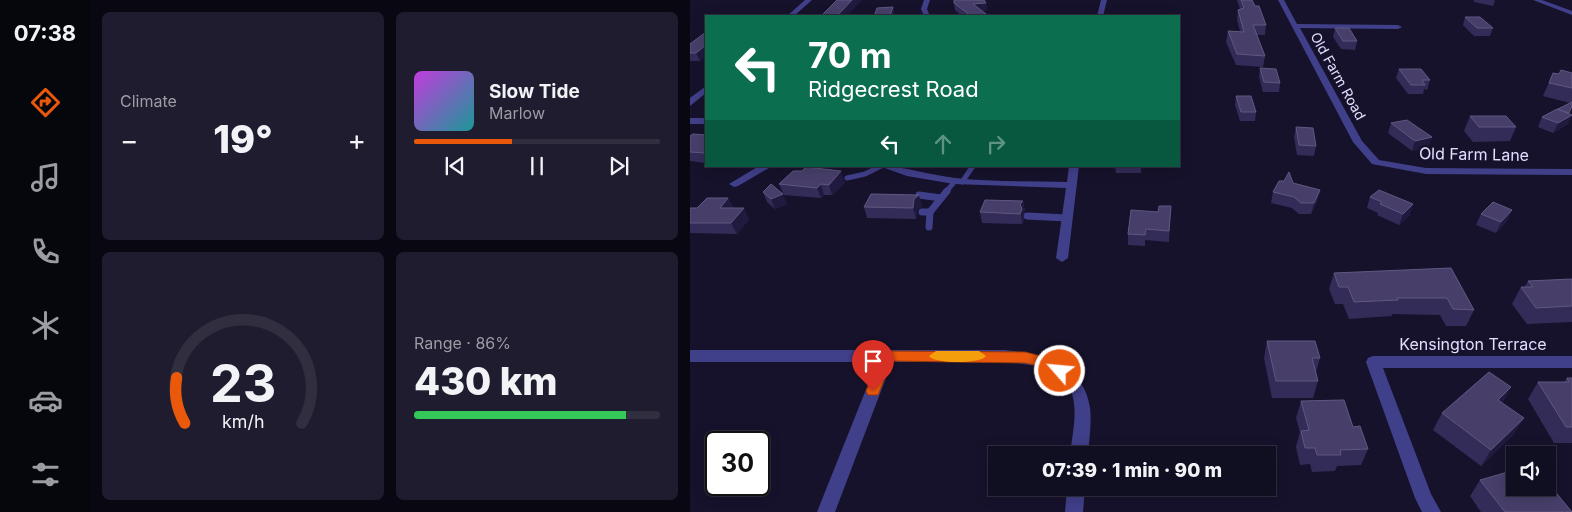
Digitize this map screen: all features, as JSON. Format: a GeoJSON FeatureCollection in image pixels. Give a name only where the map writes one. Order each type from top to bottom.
{"type":"FeatureCollection","features":[{"type":"Feature","properties":{"kind":"street"},"geometry":{"type":"LineString","coordinates":[[791,15],[808,0]]}},
{"type":"Feature","properties":{"kind":"street"},"geometry":{"type":"LineString","coordinates":[[927,0],[924,9],[927,15]]}},
{"type":"Feature","properties":{"kind":"street"},"geometry":{"type":"LineString","coordinates":[[1100,15],[1104,0]]}},
{"type":"Feature","properties":{"kind":"street","name":"Old Farm Road"},"geometry":{"type":"LineString","coordinates":[[1281,0],[1358,142],[1376,162]]}},
{"type":"Feature","properties":{"kind":"street"},"geometry":{"type":"LineString","coordinates":[[1536,0],[1572,13]]}},
{"type":"Feature","properties":{"kind":"street"},"geometry":{"type":"LineString","coordinates":[[1295,26],[1398,27]]}},
{"type":"Feature","properties":{"kind":"street"},"geometry":{"type":"LineString","coordinates":[[690,103],[705,90]]}},
{"type":"Feature","properties":{"kind":"street"},"geometry":{"type":"LineString","coordinates":[[690,121],[705,121]]}},
{"type":"Feature","properties":{"kind":"street","name":"Old Farm Lane"},"geometry":{"type":"LineString","coordinates":[[1376,162],[1426,171],[1572,172]]}},
{"type":"Feature","properties":{"kind":"street"},"geometry":{"type":"LineString","coordinates":[[734,184],[765,167]]}},
{"type":"Feature","properties":{"kind":"street"},"geometry":{"type":"LineString","coordinates":[[888,167],[959,181],[1072,185]]}},
{"type":"Feature","properties":{"kind":"street"},"geometry":{"type":"LineString","coordinates":[[1062,258],[1074,167]]}},
{"type":"Feature","properties":{"kind":"street"},"geometry":{"type":"LineString","coordinates":[[690,356],[1004,356],[1032,359],[1052,364],[1076,389],[1082,407],[1080,446]]}},
{"type":"Feature","properties":{"kind":"street"},"geometry":{"type":"LineString","coordinates":[[826,512],[887,356]]}},
{"type":"Feature","properties":{"kind":"street","name":"Kensington Terrace"},"geometry":{"type":"LineString","coordinates":[[1432,512],[1424,498],[1373,362],[1572,362]]}},
{"type":"Feature","properties":{"kind":"street"},"geometry":{"type":"LineString","coordinates":[[1074,512],[1075,496]]}},
{"type":"Feature","properties":{"kind":"lane"},"geometry":{"type":"LineString","coordinates":[[847,178],[865,174],[881,167]]}},
{"type":"Feature","properties":{"kind":"lane"},"geometry":{"type":"LineString","coordinates":[[929,227],[930,212],[941,198],[972,167]]}},
{"type":"Feature","properties":{"kind":"lane"},"geometry":{"type":"LineString","coordinates":[[919,195],[941,198]]}},
{"type":"Feature","properties":{"kind":"lane"},"geometry":{"type":"LineString","coordinates":[[922,212],[930,212]]}},
{"type":"Feature","properties":{"kind":"lane"},"geometry":{"type":"LineString","coordinates":[[1027,216],[1067,218]]}},
{"type":"Feature","properties":{"kind":"building"},"geometry":{"type":"Polygon","coordinates":[[[837,0],[852,0],[838,15],[822,15],[837,0]]]}},
{"type":"Feature","properties":{"kind":"building"},"geometry":{"type":"Polygon","coordinates":[[[954,0],[984,0],[986,3],[973,4],[986,14],[970,15],[954,3],[954,0]]]}},
{"type":"Feature","properties":{"kind":"building"},"geometry":{"type":"Polygon","coordinates":[[[1241,0],[1252,0],[1255,6],[1259,6],[1266,25],[1253,25],[1265,56],[1237,54],[1228,31],[1244,32],[1238,10],[1244,8],[1241,0]]]}},
{"type":"Feature","properties":{"kind":"building"},"geometry":{"type":"Polygon","coordinates":[[[893,7],[890,15],[874,15],[877,8],[893,7]]]}},
{"type":"Feature","properties":{"kind":"building"},"geometry":{"type":"Polygon","coordinates":[[[1465,17],[1480,17],[1493,28],[1477,28],[1465,17]]]}},
{"type":"Feature","properties":{"kind":"building"},"geometry":{"type":"Polygon","coordinates":[[[1335,28],[1349,28],[1357,41],[1343,41],[1335,28]]]}},
{"type":"Feature","properties":{"kind":"building"},"geometry":{"type":"Polygon","coordinates":[[[705,33],[705,46],[696,53],[690,53],[690,44],[705,33]]]}},
{"type":"Feature","properties":{"kind":"building"},"geometry":{"type":"Polygon","coordinates":[[[1260,68],[1276,69],[1280,83],[1264,82],[1260,68]]]}},
{"type":"Feature","properties":{"kind":"building"},"geometry":{"type":"Polygon","coordinates":[[[1399,69],[1421,69],[1430,80],[1422,80],[1425,85],[1411,85],[1399,69]]]}},
{"type":"Feature","properties":{"kind":"building"},"geometry":{"type":"Polygon","coordinates":[[[1561,70],[1572,73],[1572,88],[1549,83],[1553,73],[1559,74],[1561,70]]]}},
{"type":"Feature","properties":{"kind":"building"},"geometry":{"type":"Polygon","coordinates":[[[1236,96],[1251,96],[1256,112],[1241,112],[1236,96]]]}},
{"type":"Feature","properties":{"kind":"building"},"geometry":{"type":"Polygon","coordinates":[[[1572,102],[1569,113],[1558,109],[1572,102]]]}},
{"type":"Feature","properties":{"kind":"building"},"geometry":{"type":"Polygon","coordinates":[[[1557,109],[1572,115],[1558,123],[1542,117],[1557,109]]]}},
{"type":"Feature","properties":{"kind":"building"},"geometry":{"type":"Polygon","coordinates":[[[1470,116],[1506,116],[1516,127],[1479,127],[1470,116]]]}},
{"type":"Feature","properties":{"kind":"building"},"geometry":{"type":"Polygon","coordinates":[[[1407,120],[1432,137],[1415,141],[1391,123],[1407,120]]]}},
{"type":"Feature","properties":{"kind":"building"},"geometry":{"type":"Polygon","coordinates":[[[1296,127],[1313,128],[1316,146],[1299,145],[1296,127]]]}},
{"type":"Feature","properties":{"kind":"building"},"geometry":{"type":"Polygon","coordinates":[[[693,134],[705,135],[705,153],[690,152],[690,136],[693,134]]]}},
{"type":"Feature","properties":{"kind":"building"},"geometry":{"type":"Polygon","coordinates":[[[806,167],[841,171],[829,185],[821,184],[817,188],[779,184],[793,171],[802,171],[806,167]]]}},
{"type":"Feature","properties":{"kind":"building"},"geometry":{"type":"Polygon","coordinates":[[[1289,172],[1293,183],[1320,190],[1314,203],[1301,203],[1294,197],[1273,192],[1279,181],[1284,181],[1289,172]]]}},
{"type":"Feature","properties":{"kind":"building"},"geometry":{"type":"Polygon","coordinates":[[[771,184],[783,194],[771,199],[763,192],[771,184]]]}},
{"type":"Feature","properties":{"kind":"building"},"geometry":{"type":"Polygon","coordinates":[[[1379,190],[1413,204],[1403,214],[1380,204],[1382,202],[1370,197],[1379,190]]]}},
{"type":"Feature","properties":{"kind":"building"},"geometry":{"type":"Polygon","coordinates":[[[871,194],[919,195],[914,199],[913,208],[864,207],[871,194]]]}},
{"type":"Feature","properties":{"kind":"building"},"geometry":{"type":"Polygon","coordinates":[[[707,198],[728,198],[720,208],[744,208],[731,223],[690,223],[690,208],[697,208],[707,198]]]}},
{"type":"Feature","properties":{"kind":"building"},"geometry":{"type":"Polygon","coordinates":[[[985,200],[1023,201],[1020,204],[1022,209],[1020,214],[980,212],[985,200]]]}},
{"type":"Feature","properties":{"kind":"building"},"geometry":{"type":"Polygon","coordinates":[[[1493,202],[1512,210],[1501,222],[1481,214],[1493,202]]]}},
{"type":"Feature","properties":{"kind":"building"},"geometry":{"type":"Polygon","coordinates":[[[1159,206],[1171,206],[1169,231],[1146,229],[1145,235],[1128,234],[1131,210],[1158,212],[1159,206]]]}},
{"type":"Feature","properties":{"kind":"building"},"geometry":{"type":"Polygon","coordinates":[[[1451,268],[1474,310],[1453,309],[1447,298],[1397,298],[1398,300],[1354,302],[1348,287],[1339,287],[1334,273],[1451,268]]]}},
{"type":"Feature","properties":{"kind":"building"},"geometry":{"type":"Polygon","coordinates":[[[1572,279],[1572,306],[1536,308],[1521,287],[1533,287],[1528,281],[1572,279]]]}},
{"type":"Feature","properties":{"kind":"building"},"geometry":{"type":"Polygon","coordinates":[[[1267,341],[1315,341],[1320,358],[1312,358],[1318,381],[1276,381],[1267,341]]]}},
{"type":"Feature","properties":{"kind":"building"},"geometry":{"type":"Polygon","coordinates":[[[1489,372],[1511,387],[1498,400],[1524,418],[1491,450],[1442,413],[1489,372]]]}},
{"type":"Feature","properties":{"kind":"building"},"geometry":{"type":"Polygon","coordinates":[[[1567,378],[1572,378],[1572,427],[1566,427],[1538,382],[1569,382],[1567,378]]]}},
{"type":"Feature","properties":{"kind":"building"},"geometry":{"type":"Polygon","coordinates":[[[1344,400],[1353,427],[1360,426],[1368,449],[1340,450],[1341,455],[1317,455],[1315,448],[1305,448],[1301,431],[1309,430],[1301,401],[1344,400]]]}},
{"type":"Feature","properties":{"kind":"building"},"geometry":{"type":"Polygon","coordinates":[[[1506,473],[1506,496],[1556,496],[1556,493],[1572,512],[1505,512],[1480,480],[1506,473]]]}},
{"type":"Feature","properties":{"kind":"slow traffic"},"geometry":{"type":"LineString","coordinates":[[936,356],[979,356]]}},
{"type":"Feature","properties":{"kind":"route"},"geometry":{"type":"LineString","coordinates":[[873,391],[887,356],[1004,356],[1039,360],[1052,364],[1060,371]]}}]}
